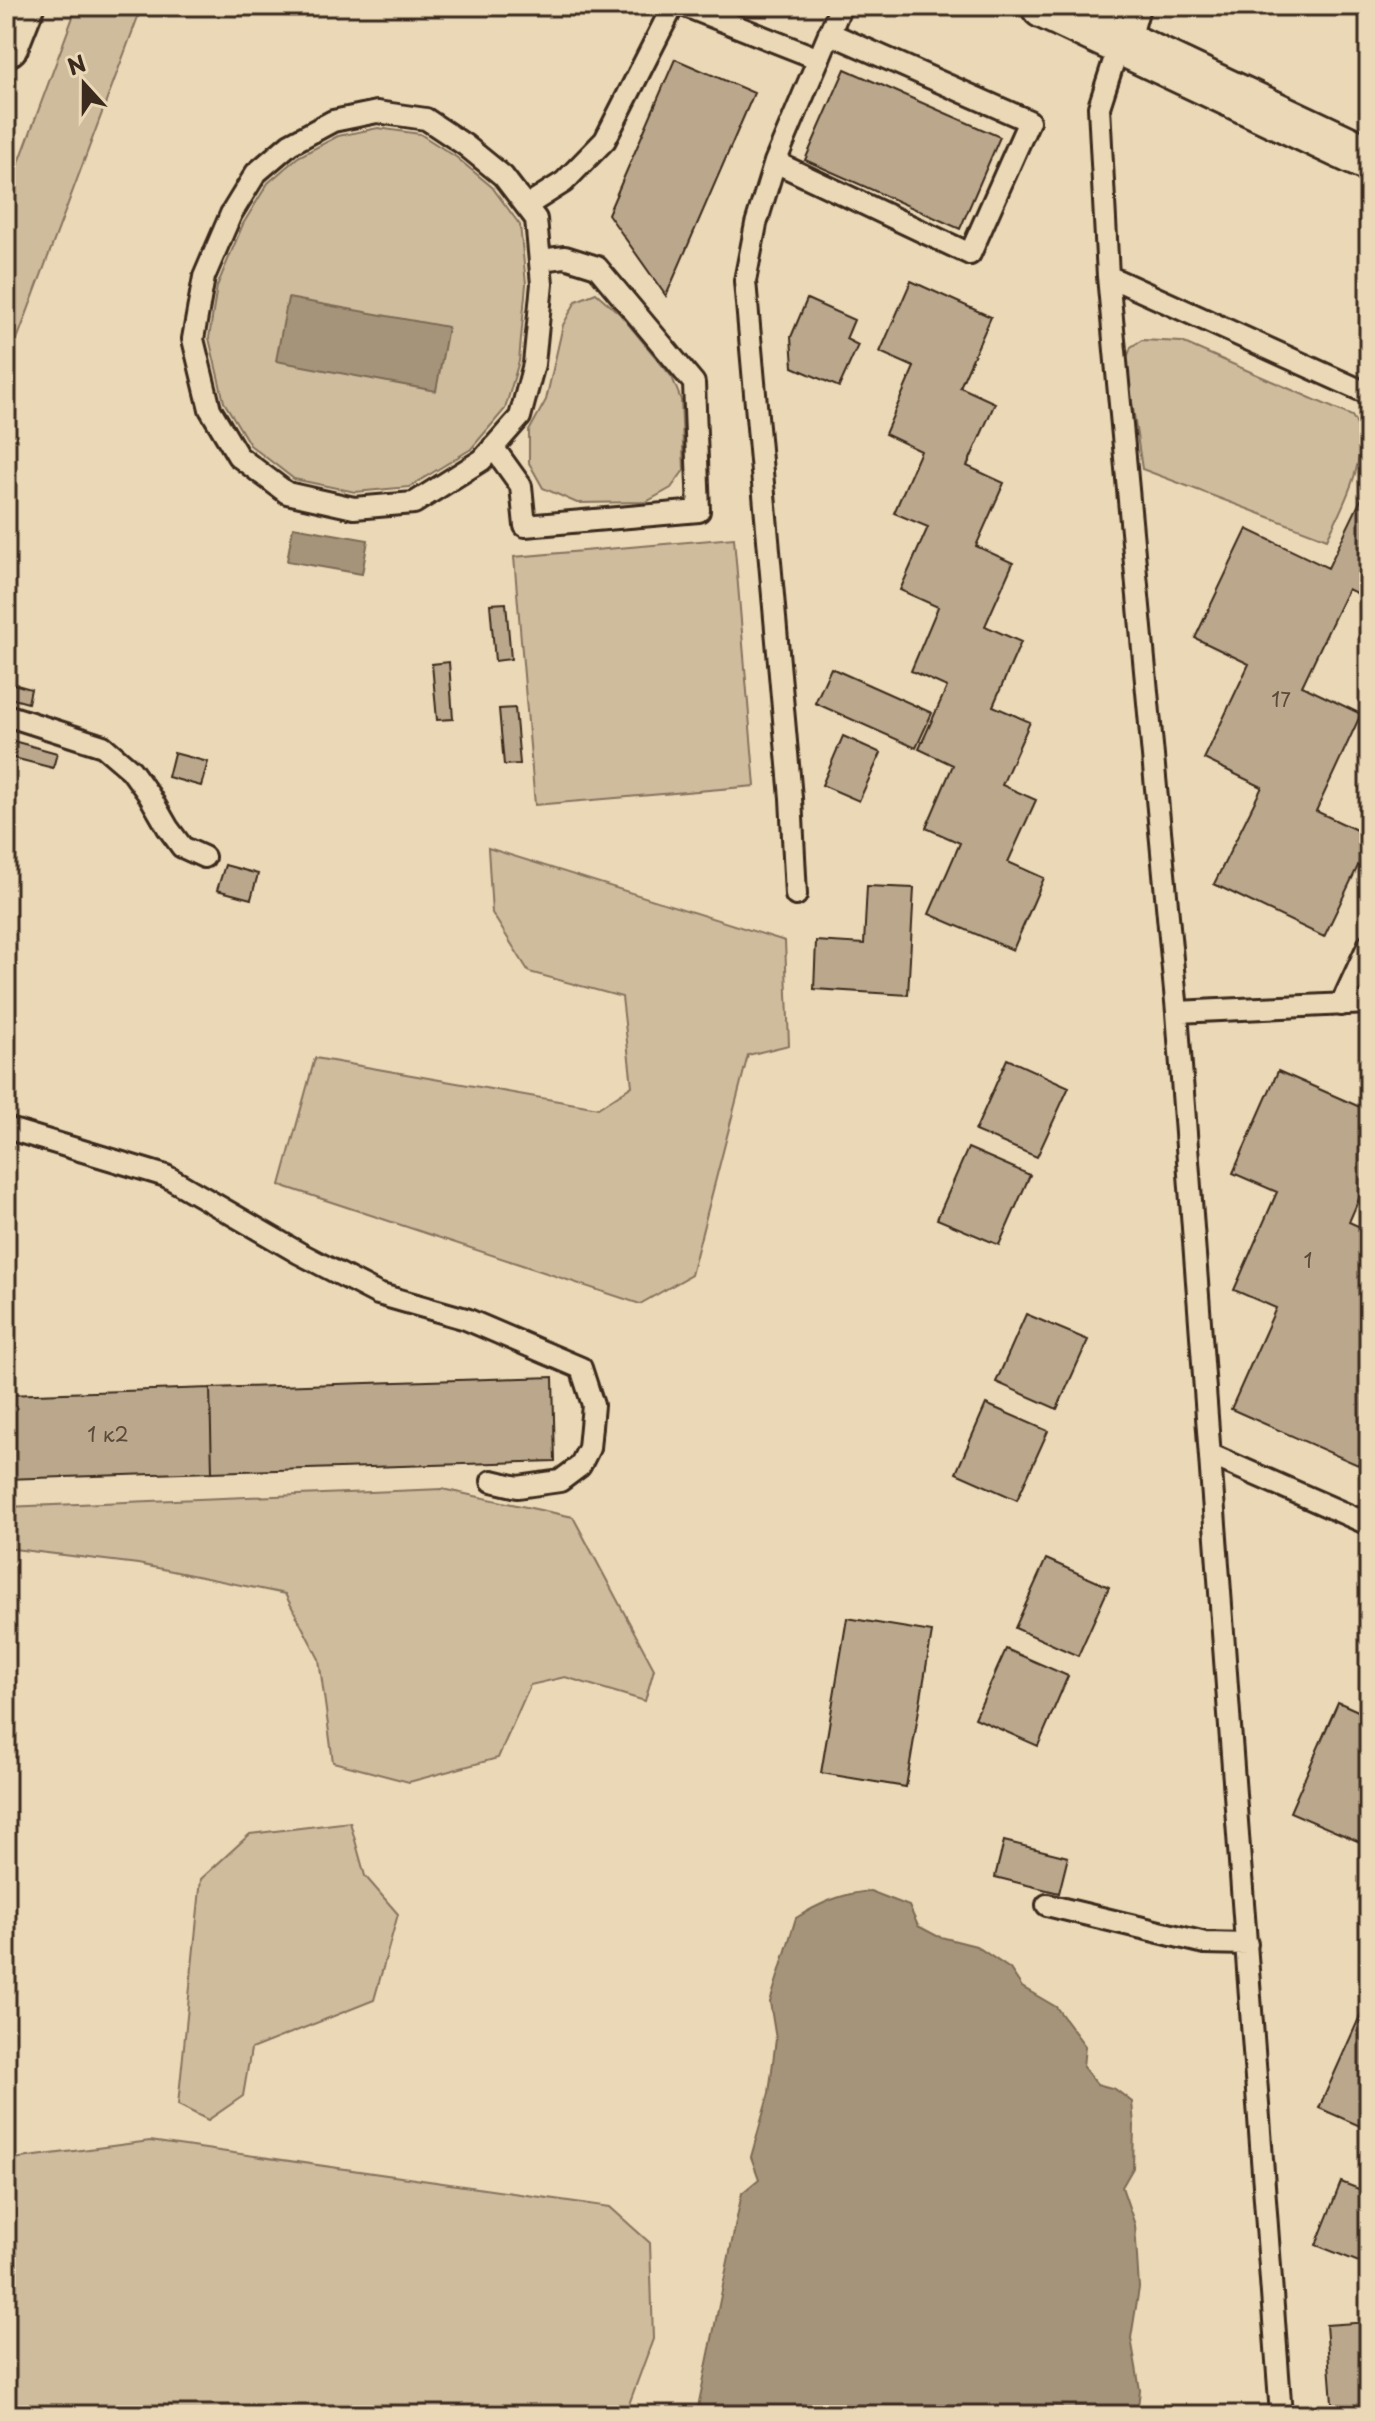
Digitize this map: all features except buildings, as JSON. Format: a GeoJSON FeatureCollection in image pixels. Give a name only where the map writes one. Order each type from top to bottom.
{"type":"FeatureCollection","features":[{"type":"Feature","properties":{"kind":"main road"},"geometry":{"type":"LineString","coordinates":[[6,44],[21,6]]}},
{"type":"Feature","properties":{"kind":"main road"},"geometry":{"type":"LineString","coordinates":[[1044,6],[1125,24],[1369,159]]}},
{"type":"Feature","properties":{"kind":"lane"},"geometry":{"type":"LineString","coordinates":[[526,206],[564,182],[605,140],[673,6]]}},
{"type":"Feature","properties":{"kind":"lane"},"geometry":{"type":"LineString","coordinates":[[685,6],[819,59]]}},
{"type":"Feature","properties":{"kind":"lane"},"geometry":{"type":"LineString","coordinates":[[796,895],[791,798],[745,281],[756,224],[775,162],[841,6]]}},
{"type":"Feature","properties":{"kind":"lane"},"geometry":{"type":"LineString","coordinates":[[1125,24],[1099,107],[1108,276],[1177,1012],[1281,2415]]}},
{"type":"Feature","properties":{"kind":"lane"},"geometry":{"type":"LineString","coordinates":[[775,162],[970,254],[1029,121],[829,33]]}},
{"type":"Feature","properties":{"kind":"lane"},"geometry":{"type":"LineString","coordinates":[[377,112],[426,119],[503,176],[526,206],[536,219],[542,284],[534,364],[520,417],[482,460],[414,503],[354,508],[287,493],[238,456],[210,409],[193,339],[204,277],[231,214],[256,173],[290,144],[333,121],[377,112]]}},
{"type":"Feature","properties":{"kind":"lane"},"geometry":{"type":"LineString","coordinates":[[493,447],[521,486],[525,526],[699,511],[694,383],[597,267],[565,257],[540,260]]}},
{"type":"Feature","properties":{"kind":"lane"},"geometry":{"type":"LineString","coordinates":[[1108,276],[1369,394]]}},
{"type":"Feature","properties":{"kind":"lane"},"geometry":{"type":"LineString","coordinates":[[6,715],[103,746],[131,770],[182,847],[204,857]]}},
{"type":"Feature","properties":{"kind":"lane"},"geometry":{"type":"LineString","coordinates":[[1341,1005],[1369,944]]}},
{"type":"Feature","properties":{"kind":"lane"},"geometry":{"type":"LineString","coordinates":[[1177,1012],[1369,1003]]}},
{"type":"Feature","properties":{"kind":"lane"},"geometry":{"type":"LineString","coordinates":[[6,1128],[166,1176],[299,1253],[378,1294],[466,1319],[581,1368],[593,1405],[589,1448],[580,1466],[560,1481],[518,1487],[492,1481]]}},
{"type":"Feature","properties":{"kind":"lane"},"geometry":{"type":"LineString","coordinates":[[1211,1455],[1366,1523],[1369,1516]]}},
{"type":"Feature","properties":{"kind":"lane"},"geometry":{"type":"LineString","coordinates":[[1047,1905],[1205,1943],[1247,1944]]}},
{"type":"Feature","properties":{"kind":"shaded area"},"geometry":{"type":"Polygon","coordinates":[[[77,6],[142,6],[6,369],[6,198],[77,6]]]}},
{"type":"Feature","properties":{"kind":"shaded area"},"geometry":{"type":"Polygon","coordinates":[[[378,128],[420,134],[456,157],[492,187],[520,225],[526,284],[519,361],[505,409],[471,449],[409,487],[355,492],[294,479],[250,445],[224,402],[209,338],[217,286],[243,224],[268,183],[298,157],[338,136],[378,128]]]}},
{"type":"Feature","properties":{"kind":"shaded area"},"geometry":{"type":"Polygon","coordinates":[[[596,293],[620,314],[672,377],[681,400],[684,470],[671,488],[646,502],[577,503],[543,488],[529,463],[529,431],[546,400],[563,325],[576,301],[596,293]]]}},
{"type":"Feature","properties":{"kind":"shaded area"},"geometry":{"type":"Polygon","coordinates":[[[288,298],[448,327],[436,391],[276,361],[288,298]]]}},
{"type":"Feature","properties":{"kind":"shaded area"},"geometry":{"type":"Polygon","coordinates":[[[1142,340],[1182,342],[1352,416],[1358,429],[1358,460],[1348,494],[1327,539],[1142,469],[1126,361],[1131,347],[1142,340]]]}},
{"type":"Feature","properties":{"kind":"shaded area"},"geometry":{"type":"Polygon","coordinates":[[[293,527],[368,540],[362,574],[287,561],[293,527]]]}},
{"type":"Feature","properties":{"kind":"shaded area"},"geometry":{"type":"Polygon","coordinates":[[[734,538],[755,786],[535,805],[514,557],[734,538]]]}},
{"type":"Feature","properties":{"kind":"shaded area"},"geometry":{"type":"Polygon","coordinates":[[[488,848],[785,941],[789,1045],[748,1055],[691,1275],[640,1304],[280,1185],[315,1058],[598,1108],[632,1086],[622,997],[529,972],[492,913],[488,848]]]}},
{"type":"Feature","properties":{"kind":"shaded area"},"geometry":{"type":"Polygon","coordinates":[[[442,1489],[573,1517],[654,1669],[645,1701],[565,1677],[530,1685],[498,1758],[409,1782],[333,1762],[319,1659],[285,1594],[138,1564],[6,1548],[6,1507],[442,1489]]]}},
{"type":"Feature","properties":{"kind":"shaded area"},"geometry":{"type":"Polygon","coordinates":[[[350,1822],[365,1876],[398,1914],[374,2000],[251,2049],[243,2096],[208,2120],[178,2105],[201,1879],[250,1834],[350,1822]]]}},
{"type":"Feature","properties":{"kind":"shaded area"},"geometry":{"type":"Polygon","coordinates":[[[870,1891],[909,1906],[918,1926],[937,1936],[976,1946],[1010,1969],[1022,1987],[1056,2007],[1085,2046],[1083,2067],[1097,2084],[1115,2089],[1132,2102],[1133,2168],[1122,2187],[1135,2225],[1139,2288],[1131,2338],[1140,2390],[1137,2415],[694,2415],[742,2193],[759,2179],[751,2157],[769,2093],[776,2039],[770,2002],[796,1918],[831,1900],[870,1891]]]}},
{"type":"Feature","properties":{"kind":"shaded area"},"geometry":{"type":"Polygon","coordinates":[[[150,2141],[610,2207],[650,2243],[653,2339],[625,2415],[6,2415],[6,2160],[150,2141]]]}}]}
